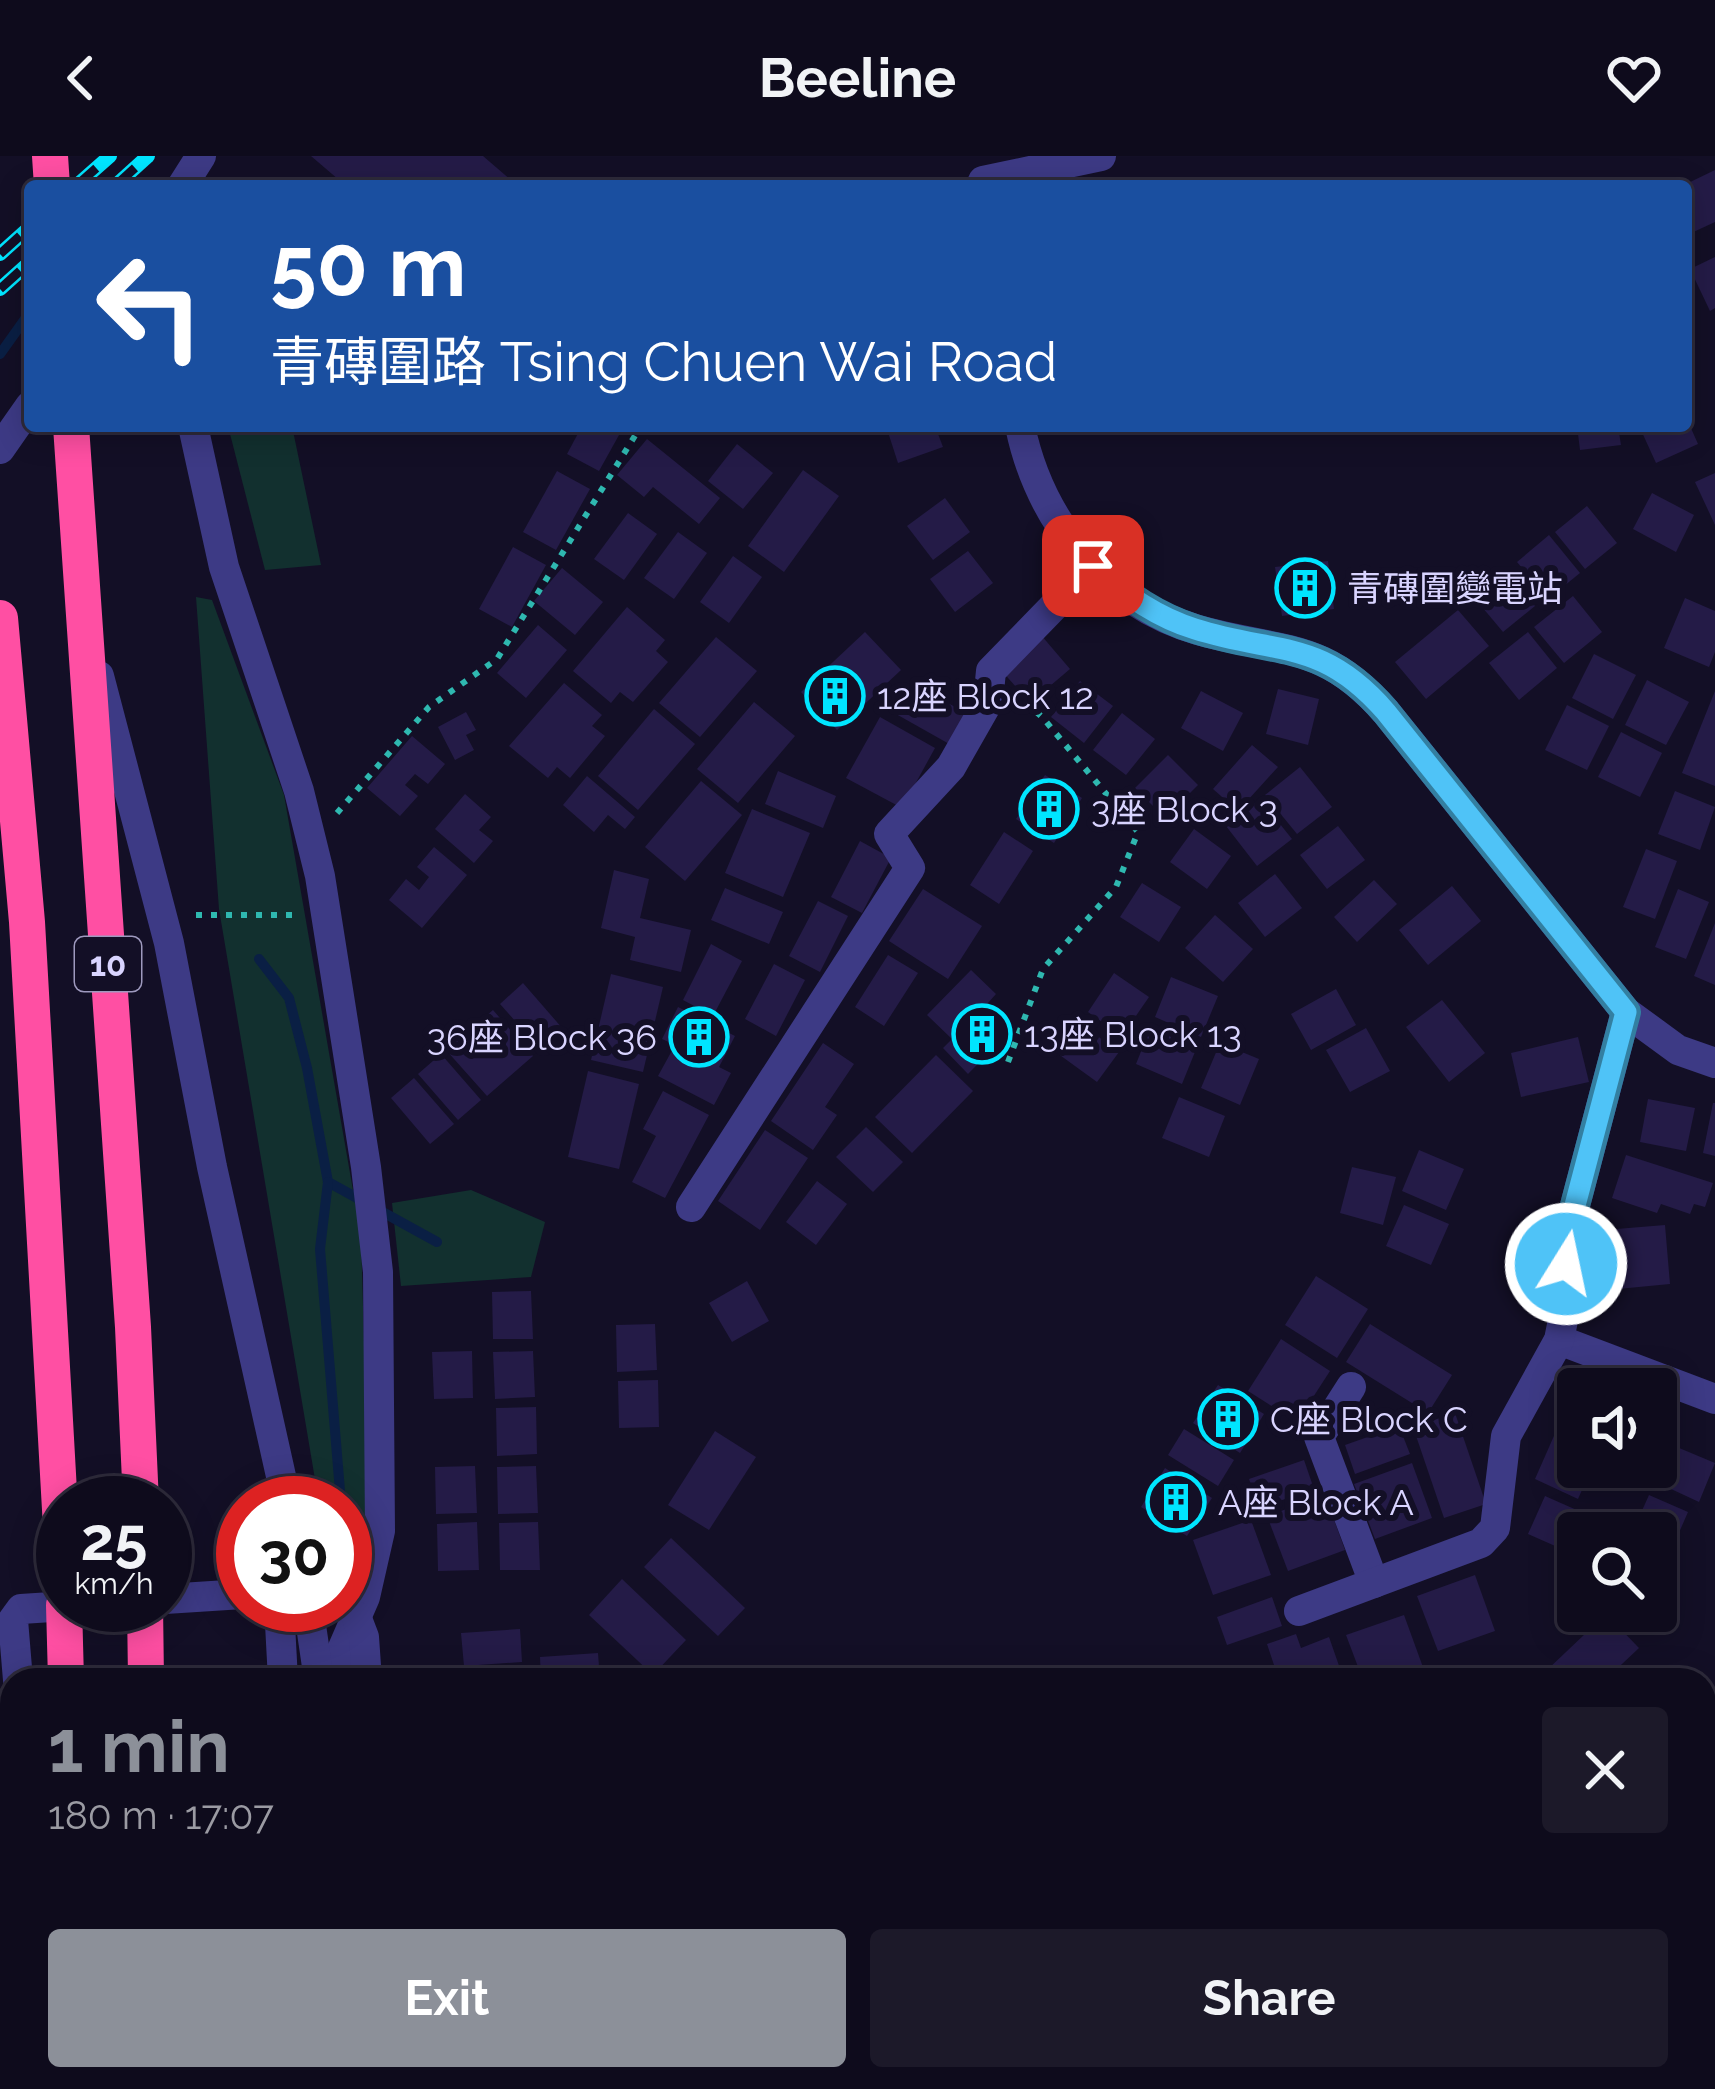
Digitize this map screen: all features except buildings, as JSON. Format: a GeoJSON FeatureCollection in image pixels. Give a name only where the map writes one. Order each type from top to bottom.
{"type":"FeatureCollection","features":[{"type":"Feature","properties":{"kind":"highway","name":"10"},"geometry":{"type":"LineString","coordinates":[[71,432],[139,1476]]}},
{"type":"Feature","properties":{"kind":"highway","name":"10"},"geometry":{"type":"LineString","coordinates":[[1,639],[27,922],[58,1476]]}},
{"type":"Feature","properties":{"kind":"highway"},"geometry":{"type":"LineString","coordinates":[[65,1632],[66,1668]]}},
{"type":"Feature","properties":{"kind":"highway"},"geometry":{"type":"LineString","coordinates":[[145,1632],[146,1668]]}},
{"type":"Feature","properties":{"kind":"street"},"geometry":{"type":"LineString","coordinates":[[983,174],[1101,156]]}},
{"type":"Feature","properties":{"kind":"street"},"geometry":{"type":"LineString","coordinates":[[0,448],[24,414]]}},
{"type":"Feature","properties":{"kind":"street"},"geometry":{"type":"LineString","coordinates":[[194,432],[224,567],[299,791],[320,876],[366,1167],[378,1272],[380,1532],[372,1569]]}},
{"type":"Feature","properties":{"kind":"street"},"geometry":{"type":"LineString","coordinates":[[1022,432],[1042,495],[1093,566],[1130,597],[1173,620],[1208,632],[1300,650],[1352,677],[1386,712],[1626,1012],[1658,1038],[1715,1063]]}},
{"type":"Feature","properties":{"kind":"street"},"geometry":{"type":"LineString","coordinates":[[691,1207],[910,868],[890,834],[951,767],[988,703],[991,671],[1093,566]]}},
{"type":"Feature","properties":{"kind":"street"},"geometry":{"type":"LineString","coordinates":[[86,623],[169,943],[212,1167],[281,1476]]}},
{"type":"Feature","properties":{"kind":"street"},"geometry":{"type":"LineString","coordinates":[[1298,1610],[1481,1543],[1495,1528],[1506,1436],[1559,1340],[1566,1305],[1568,1232],[1626,1012]]}},
{"type":"Feature","properties":{"kind":"street"},"geometry":{"type":"LineString","coordinates":[[1559,1340],[1715,1400]]}},
{"type":"Feature","properties":{"kind":"street"},"geometry":{"type":"LineString","coordinates":[[1351,1387],[1319,1437],[1374,1582]]}},
{"type":"Feature","properties":{"kind":"street"},"geometry":{"type":"LineString","coordinates":[[17,1668],[13,1620],[21,1609],[36,1608]]}},
{"type":"Feature","properties":{"kind":"street"},"geometry":{"type":"LineString","coordinates":[[280,1632],[282,1668]]}},
{"type":"Feature","properties":{"kind":"street"},"geometry":{"type":"LineString","coordinates":[[312,1632],[317,1668]]}},
{"type":"Feature","properties":{"kind":"street"},"geometry":{"type":"LineString","coordinates":[[334,1668],[349,1632]]}},
{"type":"Feature","properties":{"kind":"street"},"geometry":{"type":"LineString","coordinates":[[362,1632],[367,1668]]}},
{"type":"Feature","properties":{"kind":"path"},"geometry":{"type":"LineString","coordinates":[[334,826],[337,812],[429,707],[497,659],[637,432]]}},
{"type":"Feature","properties":{"kind":"path"},"geometry":{"type":"LineString","coordinates":[[991,671],[1042,718],[1138,832],[1116,887],[1043,969],[1008,1062]]}},
{"type":"Feature","properties":{"kind":"green space"},"geometry":{"type":"Polygon","coordinates":[[[230,432],[293,432],[321,565],[265,570],[230,432]]]}},
{"type":"Feature","properties":{"kind":"green space"},"geometry":{"type":"Polygon","coordinates":[[[196,597],[212,600],[284,795],[361,1236],[368,1476],[314,1476],[219,909],[196,597]]]}},
{"type":"Feature","properties":{"kind":"green space"},"geometry":{"type":"Polygon","coordinates":[[[471,1190],[545,1222],[531,1277],[401,1286],[392,1203],[471,1190]]]}},
{"type":"Feature","properties":{"kind":"waterway"},"geometry":{"type":"LineString","coordinates":[[126,180],[144,156]]}},
{"type":"Feature","properties":{"kind":"waterway"},"geometry":{"type":"LineString","coordinates":[[0,354],[24,320]]}},
{"type":"Feature","properties":{"kind":"waterway"},"geometry":{"type":"LineString","coordinates":[[259,959],[289,998],[328,1182],[437,1242]]}},
{"type":"Feature","properties":{"kind":"waterway"},"geometry":{"type":"LineString","coordinates":[[328,1182],[320,1249],[339,1476]]}},
{"type":"Feature","properties":{"kind":"railway"},"geometry":{"type":"LineString","coordinates":[[83,180],[110,156]]}},
{"type":"Feature","properties":{"kind":"railway"},"geometry":{"type":"LineString","coordinates":[[122,180],[148,156]]}},
{"type":"Feature","properties":{"kind":"railway"},"geometry":{"type":"LineString","coordinates":[[0,254],[24,232]]}},
{"type":"Feature","properties":{"kind":"railway"},"geometry":{"type":"LineString","coordinates":[[0,289],[24,267]]}},
{"type":"Feature","properties":{"kind":"place","name":"青磚圍變電站"},"geometry":{"type":"Point","coordinates":[1305,588]}},
{"type":"Feature","properties":{"kind":"place","name":"12座 Block 12"},"geometry":{"type":"Point","coordinates":[835,696]}},
{"type":"Feature","properties":{"kind":"place","name":"3座 Block 3"},"geometry":{"type":"Point","coordinates":[1049,809]}},
{"type":"Feature","properties":{"kind":"place","name":"13座 Block 13"},"geometry":{"type":"Point","coordinates":[982,1034]}},
{"type":"Feature","properties":{"kind":"place","name":"36座 Block 36"},"geometry":{"type":"Point","coordinates":[699,1037]}},
{"type":"Feature","properties":{"kind":"place","name":"C座 Block C"},"geometry":{"type":"Point","coordinates":[1228,1419]}},
{"type":"Feature","properties":{"kind":"place","name":"A座 Block A"},"geometry":{"type":"Point","coordinates":[1176,1502]}},
{"type":"Feature","properties":{"kind":"route"},"geometry":{"type":"LineString","coordinates":[[1093,566],[1130,597],[1173,620],[1195,629],[1300,650],[1352,677],[1386,712],[1626,1012],[1568,1232],[1566,1264]]}}]}
